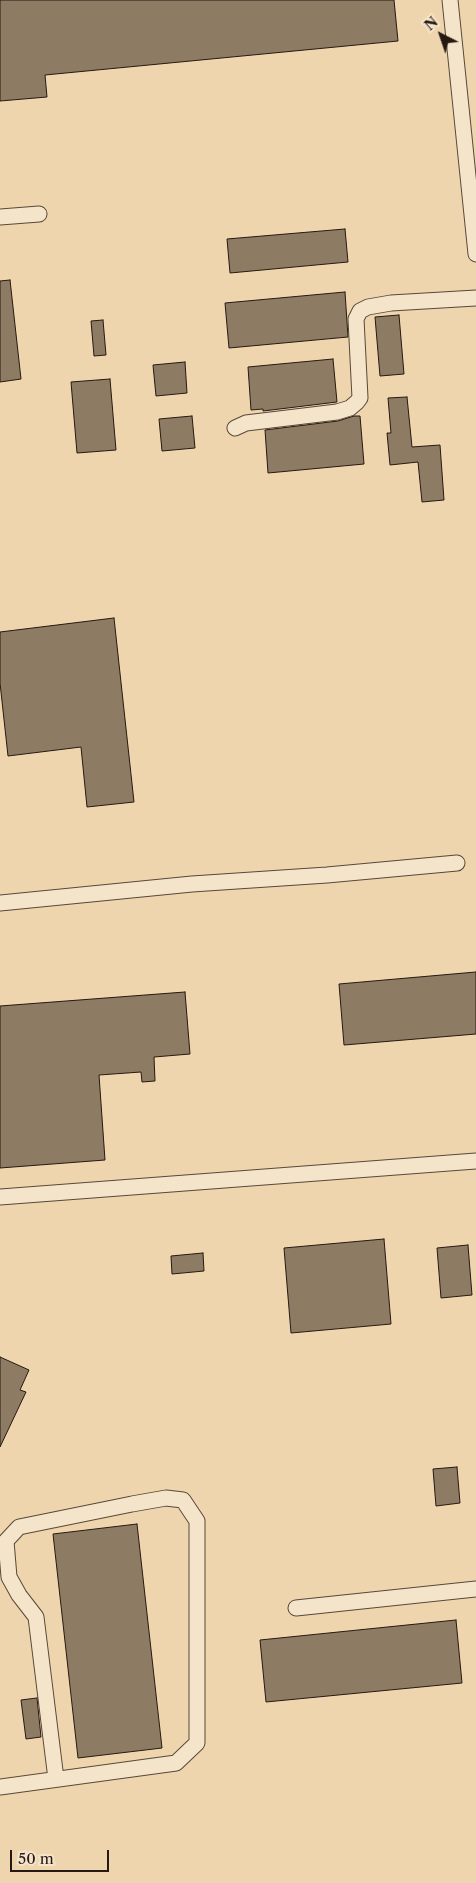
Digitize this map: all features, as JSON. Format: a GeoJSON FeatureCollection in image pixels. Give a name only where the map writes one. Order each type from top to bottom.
{"type":"FeatureCollection","features":[{"type":"Feature","properties":{"kind":"street"},"geometry":{"type":"LineString","coordinates":[[450,0],[476,254]]}},
{"type":"Feature","properties":{"kind":"street"},"geometry":{"type":"LineString","coordinates":[[0,217],[39,214]]}},
{"type":"Feature","properties":{"kind":"street"},"geometry":{"type":"LineString","coordinates":[[236,428],[246,423],[337,412],[350,408],[357,402],[360,398],[356,319],[360,311],[368,307],[392,303],[476,298]]}},
{"type":"Feature","properties":{"kind":"street"},"geometry":{"type":"LineString","coordinates":[[0,902],[192,884],[327,876],[457,863]]}},
{"type":"Feature","properties":{"kind":"street"},"geometry":{"type":"LineString","coordinates":[[0,1197],[476,1161]]}},
{"type":"Feature","properties":{"kind":"street"},"geometry":{"type":"LineString","coordinates":[[0,1787],[176,1763],[197,1743],[197,1521],[183,1500],[166,1498],[19,1527],[6,1541],[9,1577],[18,1595],[36,1617],[56,1779]]}},
{"type":"Feature","properties":{"kind":"street"},"geometry":{"type":"LineString","coordinates":[[296,1608],[476,1589]]}},
{"type":"Feature","properties":{"kind":"building"},"geometry":{"type":"Polygon","coordinates":[[[0,0],[394,0],[398,41],[45,75],[47,97],[0,101],[0,0]]]}},
{"type":"Feature","properties":{"kind":"building"},"geometry":{"type":"Polygon","coordinates":[[[345,229],[348,262],[230,273],[227,239],[345,229]]]}},
{"type":"Feature","properties":{"kind":"building"},"geometry":{"type":"Polygon","coordinates":[[[10,280],[21,379],[0,382],[0,281],[10,280]]]}},
{"type":"Feature","properties":{"kind":"building"},"geometry":{"type":"Polygon","coordinates":[[[345,292],[348,337],[229,348],[225,303],[345,292]]]}},
{"type":"Feature","properties":{"kind":"building"},"geometry":{"type":"Polygon","coordinates":[[[399,315],[404,374],[380,376],[375,317],[399,315]]]}},
{"type":"Feature","properties":{"kind":"building"},"geometry":{"type":"Polygon","coordinates":[[[103,320],[106,355],[94,356],[91,321],[103,320]]]}},
{"type":"Feature","properties":{"kind":"building"},"geometry":{"type":"Polygon","coordinates":[[[333,359],[337,402],[263,411],[263,409],[251,410],[248,367],[333,359]]]}},
{"type":"Feature","properties":{"kind":"building"},"geometry":{"type":"Polygon","coordinates":[[[185,362],[187,393],[156,396],[153,365],[185,362]]]}},
{"type":"Feature","properties":{"kind":"building"},"geometry":{"type":"Polygon","coordinates":[[[110,379],[116,450],[77,453],[71,382],[110,379]]]}},
{"type":"Feature","properties":{"kind":"building"},"geometry":{"type":"Polygon","coordinates":[[[407,397],[412,447],[440,445],[444,500],[422,502],[418,462],[390,465],[387,433],[391,433],[388,398],[407,397]]]}},
{"type":"Feature","properties":{"kind":"building"},"geometry":{"type":"Polygon","coordinates":[[[192,416],[195,448],[162,451],[159,419],[192,416]]]}},
{"type":"Feature","properties":{"kind":"building"},"geometry":{"type":"Polygon","coordinates":[[[360,416],[364,464],[268,473],[265,430],[338,421],[360,416]]]}},
{"type":"Feature","properties":{"kind":"building"},"geometry":{"type":"Polygon","coordinates":[[[114,618],[134,802],[87,807],[81,747],[8,756],[0,683],[0,632],[114,618]]]}},
{"type":"Feature","properties":{"kind":"building"},"geometry":{"type":"Polygon","coordinates":[[[476,972],[476,1034],[344,1045],[339,984],[476,972]]]}},
{"type":"Feature","properties":{"kind":"building"},"geometry":{"type":"Polygon","coordinates":[[[185,992],[190,1054],[154,1057],[155,1081],[142,1082],[141,1072],[99,1075],[105,1160],[0,1168],[0,1006],[185,992]]]}},
{"type":"Feature","properties":{"kind":"building"},"geometry":{"type":"Polygon","coordinates":[[[384,1239],[391,1324],[291,1333],[284,1248],[384,1239]]]}},
{"type":"Feature","properties":{"kind":"building"},"geometry":{"type":"Polygon","coordinates":[[[468,1245],[472,1295],[441,1298],[437,1248],[468,1245]]]}},
{"type":"Feature","properties":{"kind":"building"},"geometry":{"type":"Polygon","coordinates":[[[203,1253],[204,1271],[172,1274],[171,1256],[203,1253]]]}},
{"type":"Feature","properties":{"kind":"building"},"geometry":{"type":"Polygon","coordinates":[[[0,1357],[29,1370],[20,1390],[26,1392],[0,1447],[0,1357]]]}},
{"type":"Feature","properties":{"kind":"building"},"geometry":{"type":"Polygon","coordinates":[[[457,1467],[460,1503],[436,1506],[433,1469],[457,1467]]]}},
{"type":"Feature","properties":{"kind":"building"},"geometry":{"type":"Polygon","coordinates":[[[137,1524],[162,1748],[78,1758],[53,1534],[137,1524]]]}},
{"type":"Feature","properties":{"kind":"building"},"geometry":{"type":"Polygon","coordinates":[[[456,1620],[462,1683],[266,1702],[260,1640],[456,1620]]]}},
{"type":"Feature","properties":{"kind":"building"},"geometry":{"type":"Polygon","coordinates":[[[37,1698],[41,1737],[26,1739],[21,1700],[37,1698]]]}}]}
